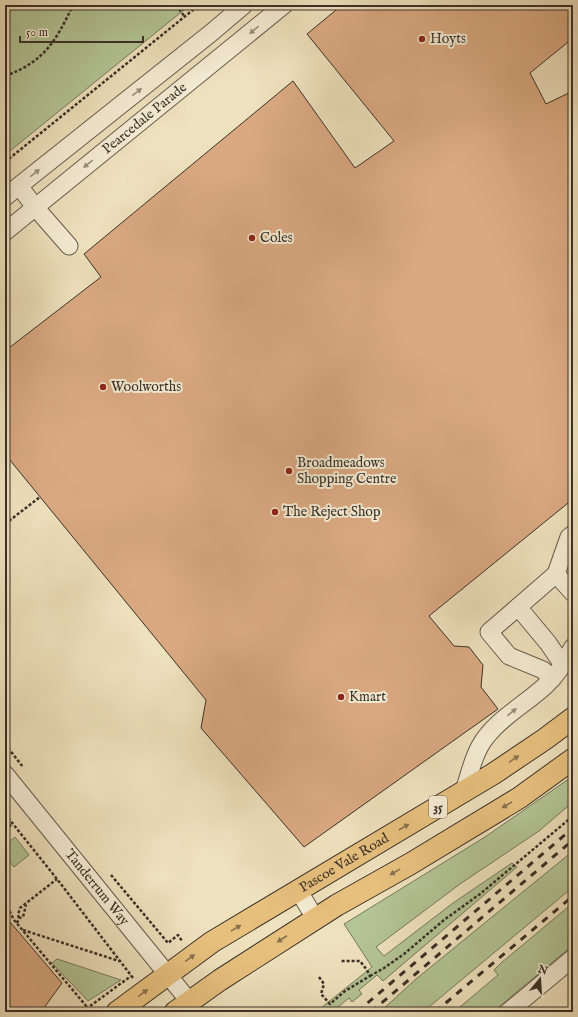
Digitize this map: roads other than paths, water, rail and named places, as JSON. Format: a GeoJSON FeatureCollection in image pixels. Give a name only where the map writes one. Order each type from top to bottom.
{"type":"FeatureCollection","features":[{"type":"Feature","properties":{"kind":"main road","name":"Pascoe Vale Road"},"geometry":{"type":"LineString","coordinates":[[117,1012],[212,942],[464,791],[532,747],[573,718]]}},
{"type":"Feature","properties":{"kind":"main road","name":"35"},"geometry":{"type":"LineString","coordinates":[[182,1006],[336,904],[410,864],[519,798],[573,759]]}},
{"type":"Feature","properties":{"kind":"street","name":"Pearcedale Parade"},"geometry":{"type":"LineString","coordinates":[[5,197],[211,34],[244,5]]}},
{"type":"Feature","properties":{"kind":"street","name":"Pearcedale Parade"},"geometry":{"type":"LineString","coordinates":[[5,232],[284,5]]}},
{"type":"Feature","properties":{"kind":"street"},"geometry":{"type":"LineString","coordinates":[[19,186],[69,246]]}},
{"type":"Feature","properties":{"kind":"street"},"geometry":{"type":"LineString","coordinates":[[552,679],[543,670],[509,656],[489,632],[556,574],[569,537],[573,534]]}},
{"type":"Feature","properties":{"kind":"street"},"geometry":{"type":"LineString","coordinates":[[556,574],[573,593]]}},
{"type":"Feature","properties":{"kind":"street"},"geometry":{"type":"LineString","coordinates":[[518,607],[548,643],[563,665]]}},
{"type":"Feature","properties":{"kind":"street"},"geometry":{"type":"LineString","coordinates":[[464,791],[474,760],[485,738],[495,726],[552,679],[563,665],[573,647]]}},
{"type":"Feature","properties":{"kind":"street","name":"Tanderrum Way"},"geometry":{"type":"LineString","coordinates":[[5,774],[168,974],[182,1006]]}},
{"type":"Feature","properties":{"kind":"street"},"geometry":{"type":"LineString","coordinates":[[298,890],[315,918]]}},
{"type":"Feature","properties":{"kind":"street"},"geometry":{"type":"LineString","coordinates":[[508,1012],[573,958]]}},
{"type":"Feature","properties":{"kind":"railway"},"geometry":{"type":"LineString","coordinates":[[357,1012],[573,828]]}},
{"type":"Feature","properties":{"kind":"railway"},"geometry":{"type":"LineString","coordinates":[[371,1012],[573,840]]}},
{"type":"Feature","properties":{"kind":"railway"},"geometry":{"type":"LineString","coordinates":[[435,1012],[573,896]]}},
{"type":"Feature","properties":{"kind":"place","name":"Hoyts"},"geometry":{"type":"Point","coordinates":[422,39]}},
{"type":"Feature","properties":{"kind":"place","name":"Coles"},"geometry":{"type":"Point","coordinates":[252,238]}},
{"type":"Feature","properties":{"kind":"place","name":"Woolworths"},"geometry":{"type":"Point","coordinates":[103,387]}},
{"type":"Feature","properties":{"kind":"place","name":"Broadmeadows Shopping Centre"},"geometry":{"type":"Point","coordinates":[289,471]}},
{"type":"Feature","properties":{"kind":"place","name":"The Reject Shop"},"geometry":{"type":"Point","coordinates":[275,512]}},
{"type":"Feature","properties":{"kind":"place","name":"Kmart"},"geometry":{"type":"Point","coordinates":[341,697]}}]}
